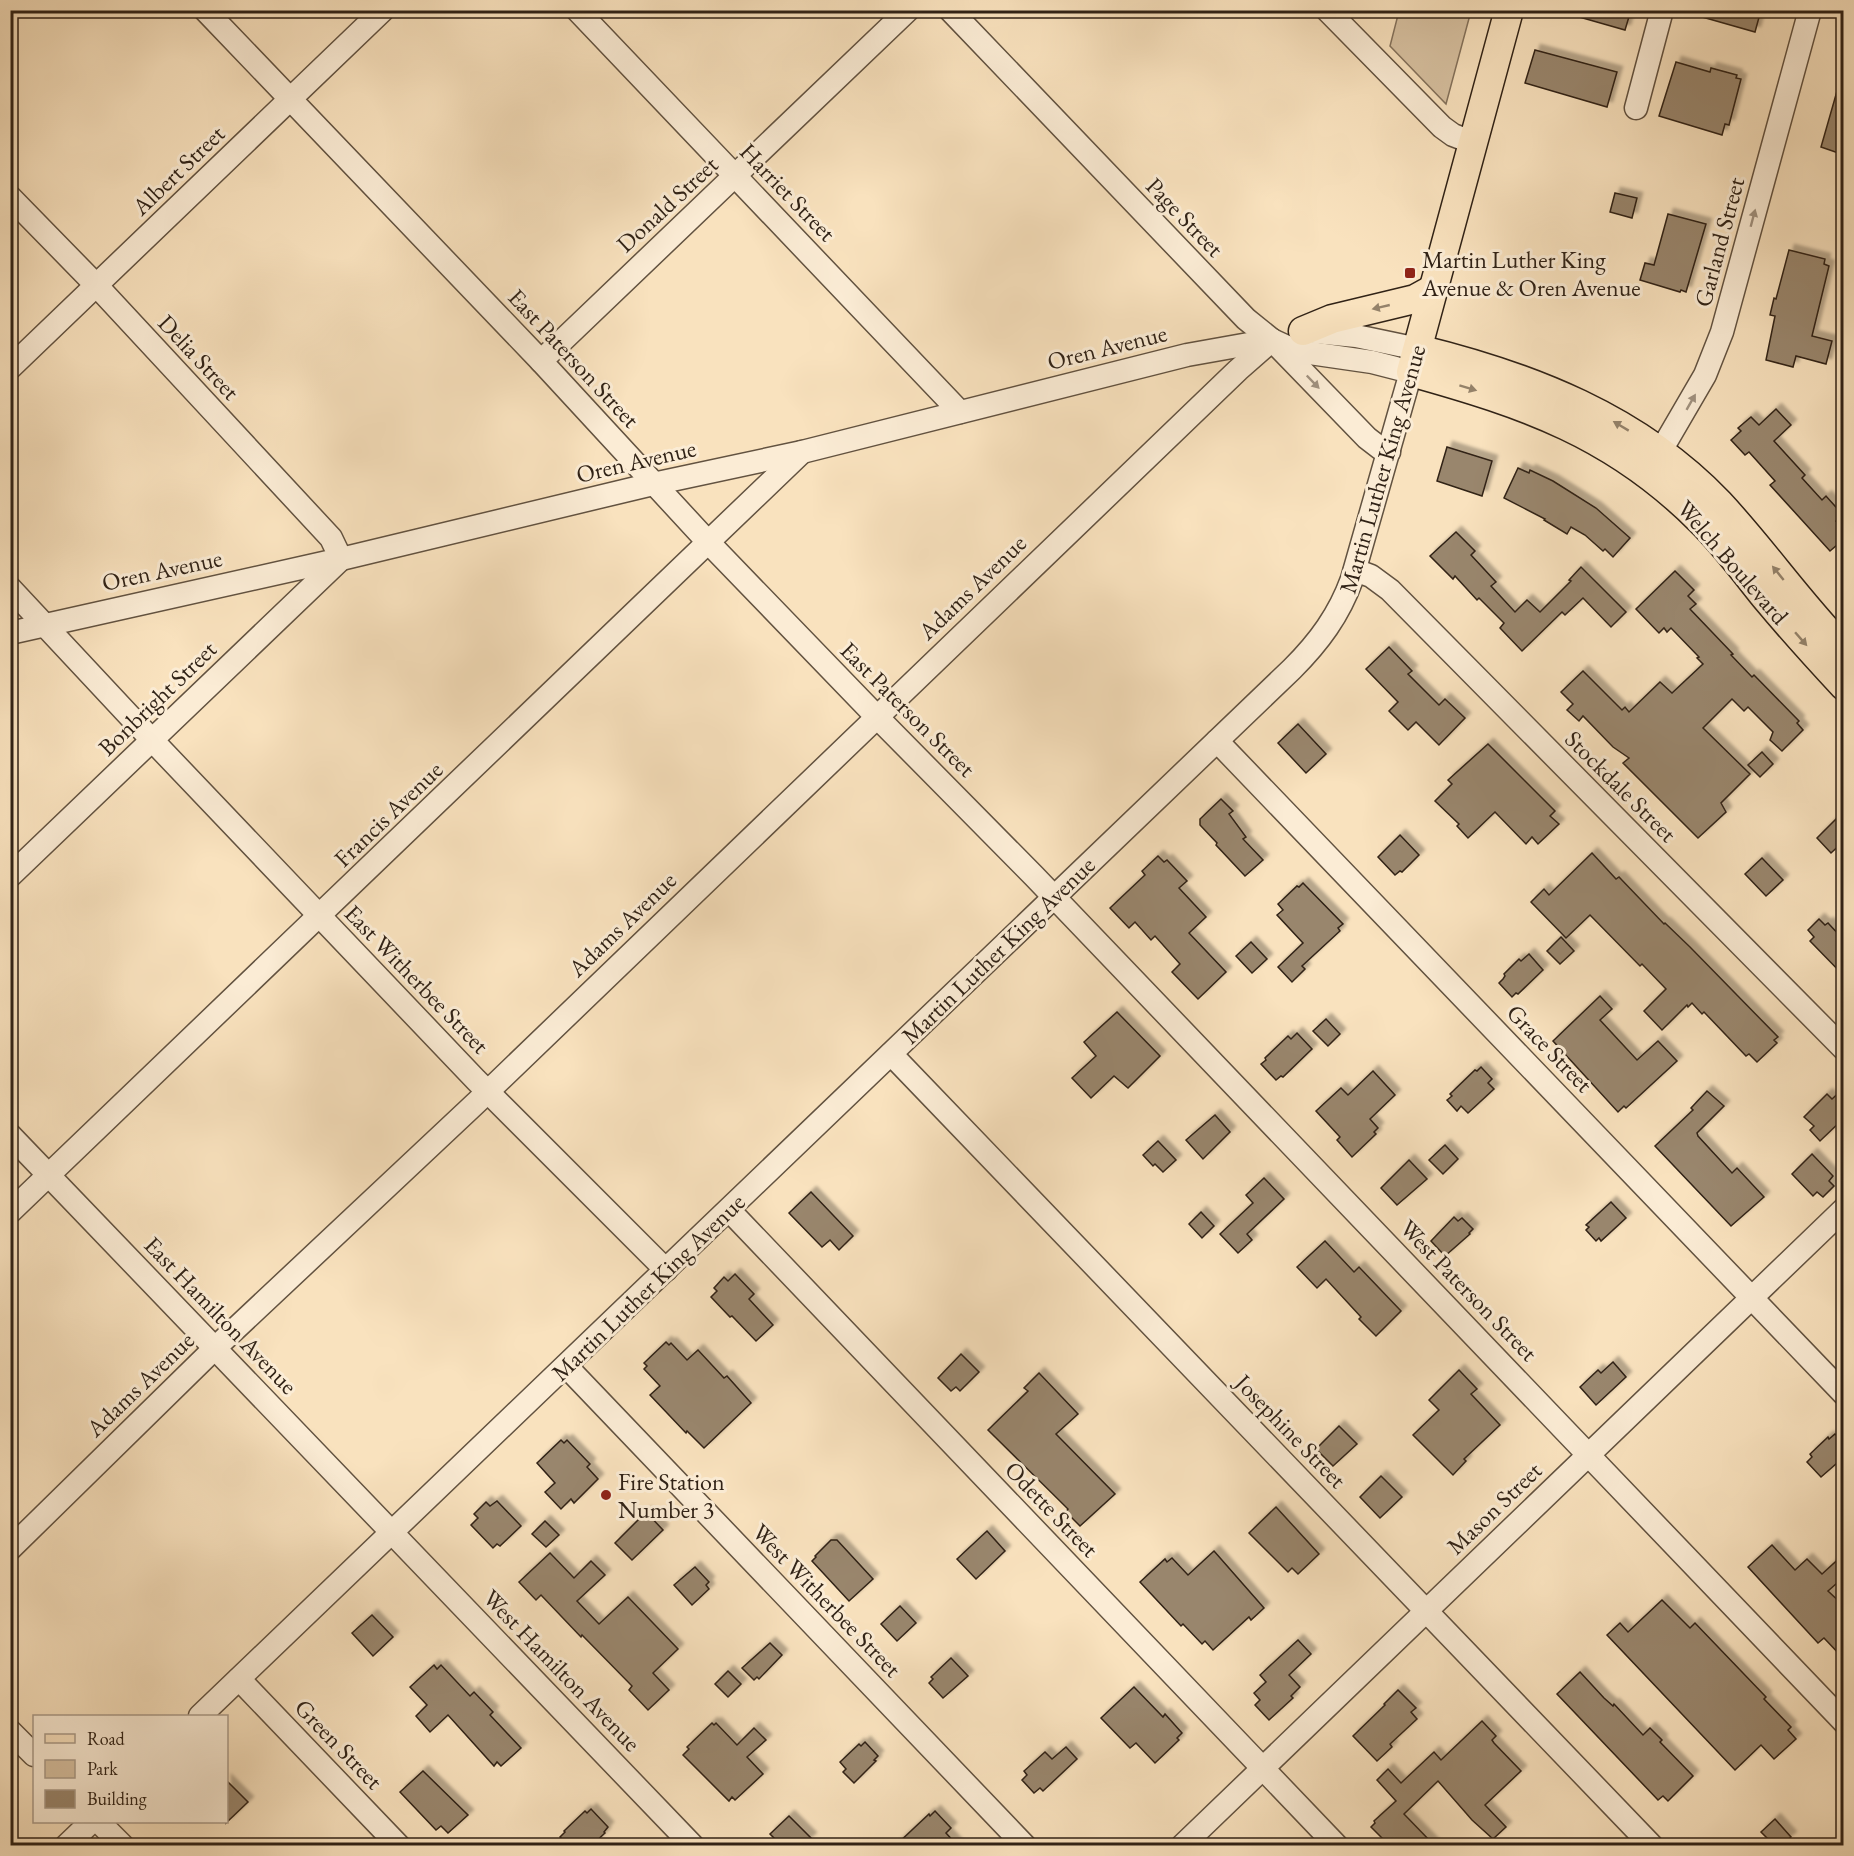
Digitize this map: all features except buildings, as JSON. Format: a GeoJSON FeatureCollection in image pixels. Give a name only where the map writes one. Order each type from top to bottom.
{"type":"FeatureCollection","features":[{"type":"Feature","properties":{"kind":"main road","name":"Martin Luther King Avenue"},"geometry":{"type":"LineString","coordinates":[[1415,361],[1509,10]]}},
{"type":"Feature","properties":{"kind":"main road"},"geometry":{"type":"LineString","coordinates":[[1303,332],[1332,319],[1415,299],[1435,288]]}},
{"type":"Feature","properties":{"kind":"main road","name":"Welch Boulevard"},"geometry":{"type":"LineString","coordinates":[[1415,361],[1654,463],[1717,501],[1844,649]]}},
{"type":"Feature","properties":{"kind":"main road","name":"Welch Boulevard"},"geometry":{"type":"LineString","coordinates":[[1654,463],[1681,502],[1711,531],[1774,608],[1844,686]]}},
{"type":"Feature","properties":{"kind":"street","name":"East Paterson Street"},"geometry":{"type":"LineString","coordinates":[[205,10],[540,361],[708,542],[1054,897]]}},
{"type":"Feature","properties":{"kind":"street","name":"Albert Street"},"geometry":{"type":"LineString","coordinates":[[10,368],[383,10]]}},
{"type":"Feature","properties":{"kind":"street","name":"Harriet Street"},"geometry":{"type":"LineString","coordinates":[[577,10],[960,412]]}},
{"type":"Feature","properties":{"kind":"street","name":"Donald Street"},"geometry":{"type":"LineString","coordinates":[[540,361],[736,177],[908,10]]}},
{"type":"Feature","properties":{"kind":"street","name":"Page Street"},"geometry":{"type":"LineString","coordinates":[[950,10],[1246,319],[1272,340],[1375,446],[1389,452]]}},
{"type":"Feature","properties":{"kind":"street"},"geometry":{"type":"LineString","coordinates":[[1327,10],[1442,127],[1459,138],[1474,143]]}},
{"type":"Feature","properties":{"kind":"street"},"geometry":{"type":"LineString","coordinates":[[1636,108],[1662,10]]}},
{"type":"Feature","properties":{"kind":"street","name":"Garland Street"},"geometry":{"type":"LineString","coordinates":[[1654,463],[1705,375],[1722,332],[1810,10]]}},
{"type":"Feature","properties":{"kind":"street","name":"Delia Street"},"geometry":{"type":"LineString","coordinates":[[10,197],[97,286],[331,537],[341,559]]}},
{"type":"Feature","properties":{"kind":"street","name":"Oren Avenue"},"geometry":{"type":"LineString","coordinates":[[10,633],[341,559],[653,484],[802,453],[1187,355],[1272,340],[1289,333],[1356,336],[1415,361]]}},
{"type":"Feature","properties":{"kind":"street"},"geometry":{"type":"LineString","coordinates":[[1272,340],[1304,353],[1348,358],[1415,361]]}},
{"type":"Feature","properties":{"kind":"street","name":"Adams Avenue"},"geometry":{"type":"LineString","coordinates":[[10,1549],[215,1348],[488,1091],[1238,370],[1272,340]]}},
{"type":"Feature","properties":{"kind":"street","name":"Martin Luther King Avenue"},"geometry":{"type":"LineString","coordinates":[[201,1715],[1293,669],[1322,636],[1340,609],[1355,570],[1415,361]]}},
{"type":"Feature","properties":{"kind":"street","name":"Francis Avenue"},"geometry":{"type":"LineString","coordinates":[[10,1212],[802,453]]}},
{"type":"Feature","properties":{"kind":"street","name":"Bonbright Street"},"geometry":{"type":"LineString","coordinates":[[10,876],[341,559]]}},
{"type":"Feature","properties":{"kind":"street","name":"Stockdale Street"},"geometry":{"type":"LineString","coordinates":[[1355,570],[1371,576],[1390,590],[1844,1049]]}},
{"type":"Feature","properties":{"kind":"street","name":"East Witherbee Street"},"geometry":{"type":"LineString","coordinates":[[10,588],[488,1091],[666,1270]]}},
{"type":"Feature","properties":{"kind":"street","name":"Grace Street"},"geometry":{"type":"LineString","coordinates":[[1217,741],[1844,1394]]}},
{"type":"Feature","properties":{"kind":"street","name":"West Paterson Street"},"geometry":{"type":"LineString","coordinates":[[1054,897],[1844,1722]]}},
{"type":"Feature","properties":{"kind":"street","name":"Josephine Street"},"geometry":{"type":"LineString","coordinates":[[891,1054],[1652,1845]]}},
{"type":"Feature","properties":{"kind":"street","name":"East Hamilton Avenue"},"geometry":{"type":"LineString","coordinates":[[10,1135],[393,1532]]}},
{"type":"Feature","properties":{"kind":"street","name":"Mason Street"},"geometry":{"type":"LineString","coordinates":[[1182,1845],[1844,1209]]}},
{"type":"Feature","properties":{"kind":"street","name":"Odette Street"},"geometry":{"type":"LineString","coordinates":[[729,1210],[1337,1845]]}},
{"type":"Feature","properties":{"kind":"street","name":"West Witherbee Street"},"geometry":{"type":"LineString","coordinates":[[566,1366],[1025,1845]]}},
{"type":"Feature","properties":{"kind":"street","name":"West Hamilton Avenue"},"geometry":{"type":"LineString","coordinates":[[393,1532],[693,1845]]}},
{"type":"Feature","properties":{"kind":"street","name":"Green Street"},"geometry":{"type":"LineString","coordinates":[[239,1679],[399,1845]]}},
{"type":"Feature","properties":{"kind":"street"},"geometry":{"type":"LineString","coordinates":[[10,1731],[33,1754]]}},
{"type":"Feature","properties":{"kind":"street"},"geometry":{"type":"LineString","coordinates":[[66,1845],[89,1823]]}},
{"type":"Feature","properties":{"kind":"street"},"geometry":{"type":"LineString","coordinates":[[101,1823],[123,1845]]}},
{"type":"Feature","properties":{"kind":"green space"},"geometry":{"type":"Polygon","coordinates":[[[1399,11],[1471,11],[1446,104],[1390,46],[1399,11]]]}},
{"type":"Feature","properties":{"kind":"place","name":"Martin Luther King Avenue & Oren Avenue"},"geometry":{"type":"Point","coordinates":[1410,273]}},
{"type":"Feature","properties":{"kind":"place","name":"Fire Station Number 3"},"geometry":{"type":"Point","coordinates":[606,1495]}}]}
